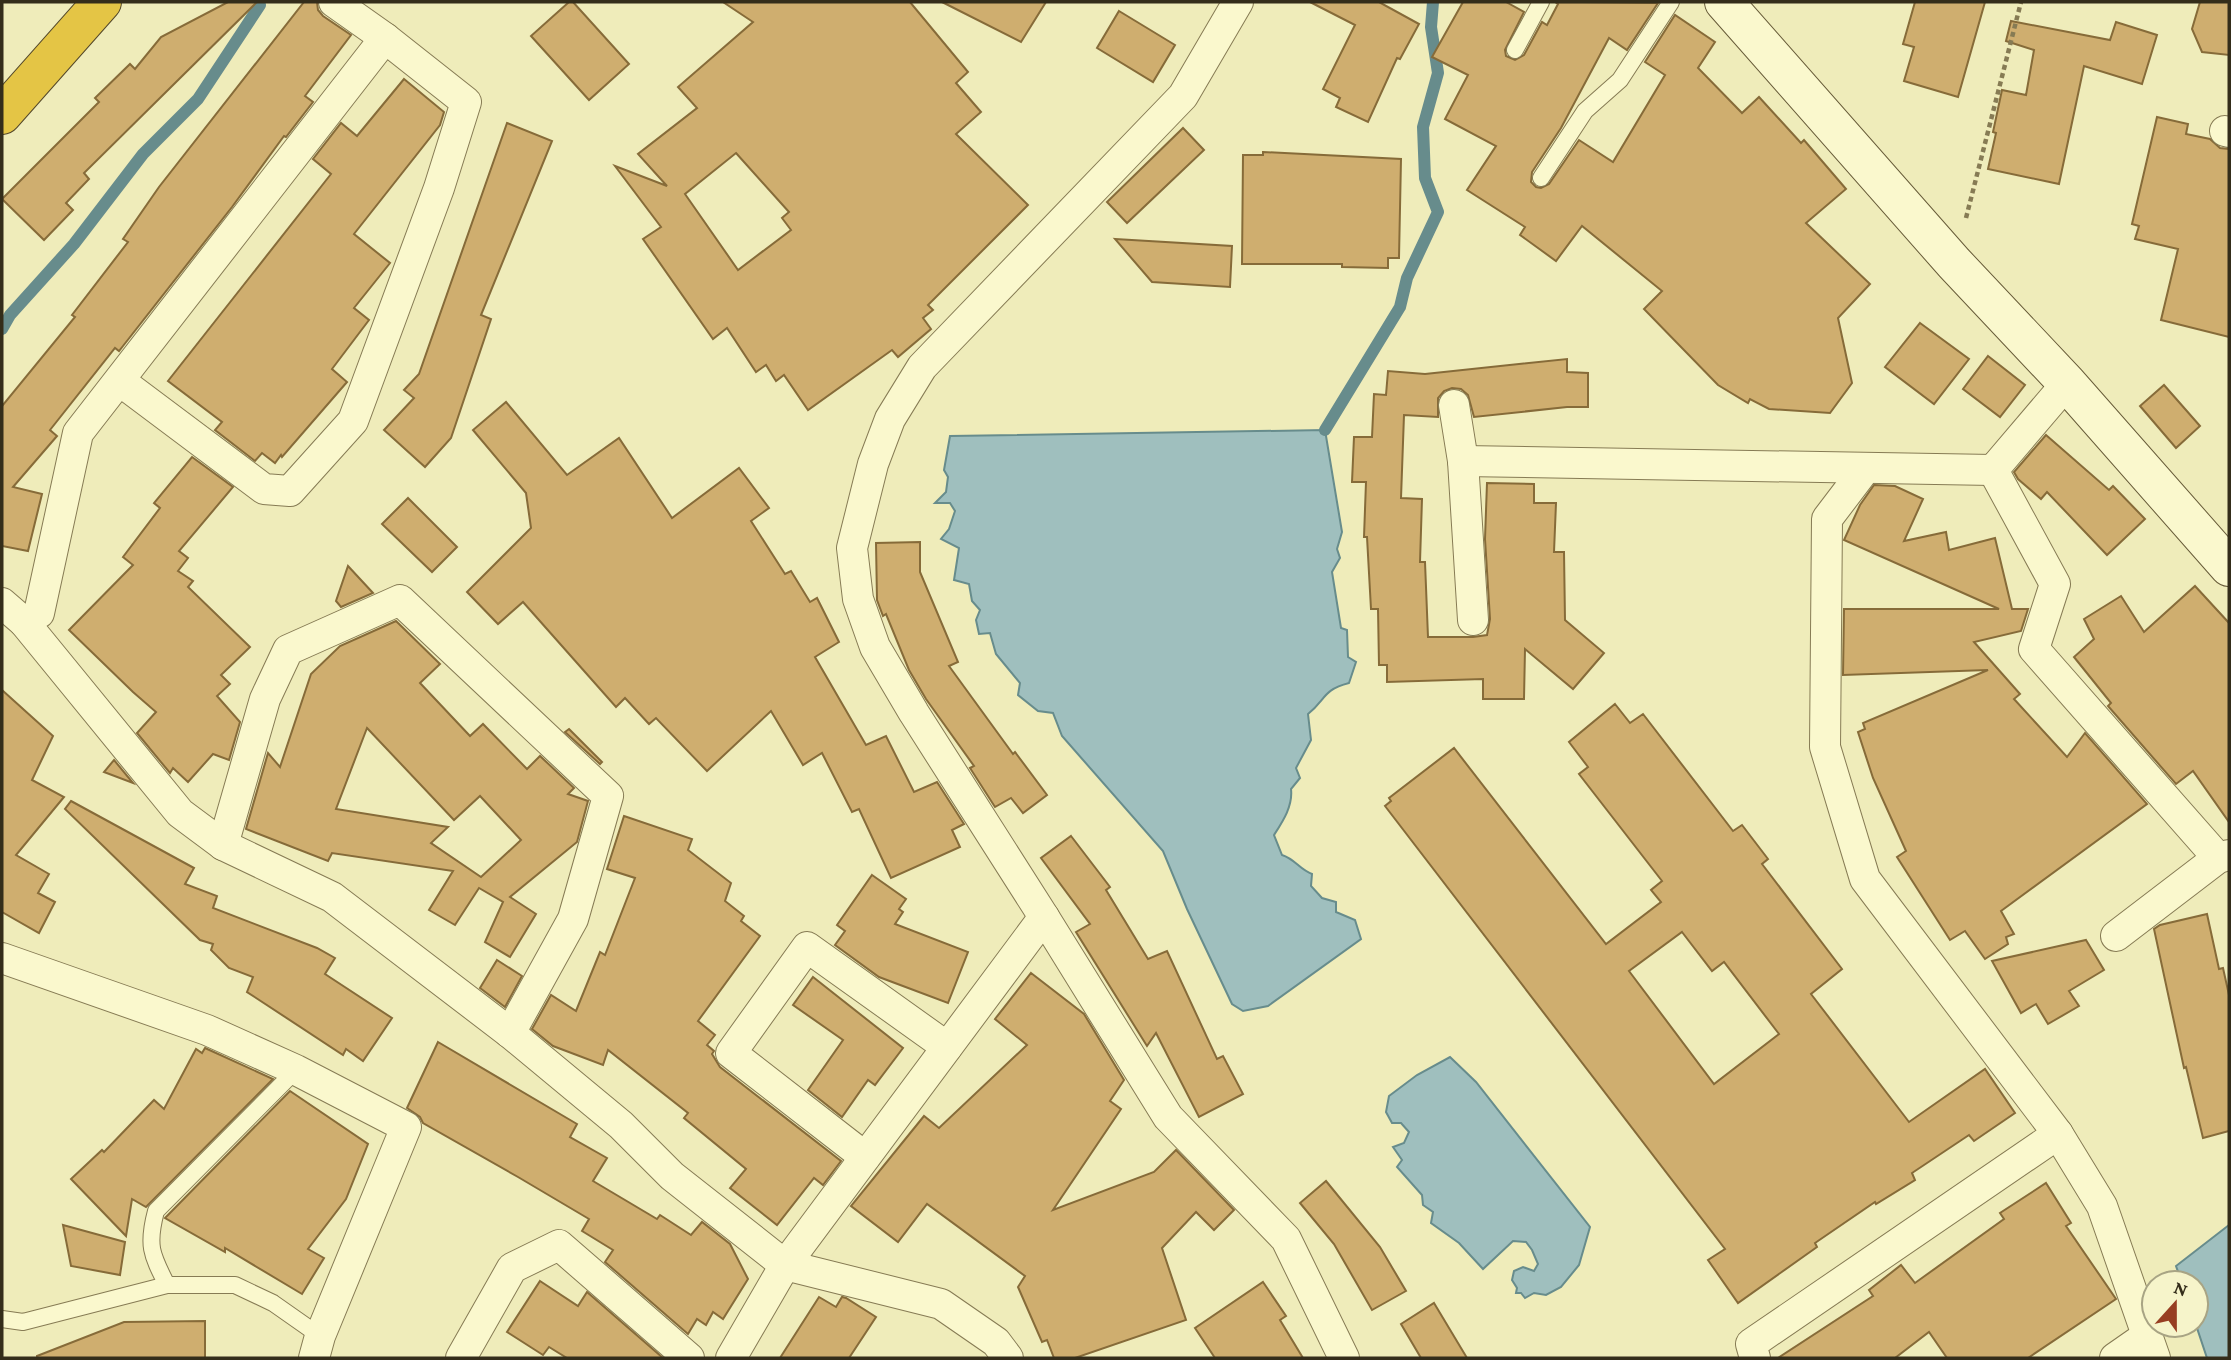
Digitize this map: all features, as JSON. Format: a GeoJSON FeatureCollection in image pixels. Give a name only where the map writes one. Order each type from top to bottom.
{"type":"FeatureCollection","features":[{"type":"Feature","properties":{"kind":"highway"},"geometry":{"type":"LineString","coordinates":[[2,116],[102,2]]}},
{"type":"Feature","properties":{"kind":"street"},"geometry":{"type":"LineString","coordinates":[[120,381],[264,489],[290,491],[354,421],[439,188],[466,102],[385,38],[334,2]]}},
{"type":"Feature","properties":{"kind":"street"},"geometry":{"type":"LineString","coordinates":[[1238,2],[1184,96],[922,368],[890,419],[881,442],[852,548],[858,599],[875,647],[914,713],[1168,1117],[1286,1239],[1344,1358]]}},
{"type":"Feature","properties":{"kind":"street"},"geometry":{"type":"LineString","coordinates":[[1724,2],[1954,263],[2067,383],[2229,567]]}},
{"type":"Feature","properties":{"kind":"street"},"geometry":{"type":"LineString","coordinates":[[13,613],[39,612],[78,433],[385,38]]}},
{"type":"Feature","properties":{"kind":"street"},"geometry":{"type":"LineString","coordinates":[[1993,470],[2067,383]]}},
{"type":"Feature","properties":{"kind":"street"},"geometry":{"type":"LineString","coordinates":[[1454,405],[1463,461],[1473,620]]}},
{"type":"Feature","properties":{"kind":"street"},"geometry":{"type":"LineString","coordinates":[[1463,461],[1993,470]]}},
{"type":"Feature","properties":{"kind":"street"},"geometry":{"type":"LineString","coordinates":[[1865,469],[1827,519],[1825,747],[1866,879],[2058,1134],[2102,1206],[2151,1347],[2115,1358]]}},
{"type":"Feature","properties":{"kind":"street"},"geometry":{"type":"LineString","coordinates":[[1993,470],[2055,584],[2034,649],[2224,857],[2116,936]]}},
{"type":"Feature","properties":{"kind":"street"},"geometry":{"type":"LineString","coordinates":[[223,845],[265,699],[288,650],[400,600],[608,796],[573,919],[510,1033]]}},
{"type":"Feature","properties":{"kind":"street"},"geometry":{"type":"LineString","coordinates":[[13,613],[180,813],[223,845],[332,897],[510,1033],[621,1125],[672,1176],[785,1265],[941,1304],[996,1342],[1008,1358]]}},
{"type":"Feature","properties":{"kind":"street"},"geometry":{"type":"LineString","coordinates":[[731,1358],[785,1265],[1044,916]]}},
{"type":"Feature","properties":{"kind":"street"},"geometry":{"type":"LineString","coordinates":[[865,1157],[732,1053],[807,947],[947,1047]]}},
{"type":"Feature","properties":{"kind":"street"},"geometry":{"type":"LineString","coordinates":[[2,958],[207,1030],[296,1070],[406,1127],[317,1347]]}},
{"type":"Feature","properties":{"kind":"street"},"geometry":{"type":"LineString","coordinates":[[1755,1358],[1751,1344],[2058,1134]]}},
{"type":"Feature","properties":{"kind":"street"},"geometry":{"type":"LineString","coordinates":[[461,1358],[512,1268],[559,1245],[689,1358]]}},
{"type":"Feature","properties":{"kind":"lane"},"geometry":{"type":"LineString","coordinates":[[1515,50],[1542,2]]}},
{"type":"Feature","properties":{"kind":"lane"},"geometry":{"type":"LineString","coordinates":[[1541,178],[1585,111],[1620,80],[1671,2]]}},
{"type":"Feature","properties":{"kind":"lane"},"geometry":{"type":"LineString","coordinates":[[167,1285],[155,1261],[149,1238],[156,1211],[296,1070]]}},
{"type":"Feature","properties":{"kind":"lane"},"geometry":{"type":"LineString","coordinates":[[2,1319],[23,1322],[167,1285],[235,1285],[273,1303],[317,1347]]}},
{"type":"Feature","properties":{"kind":"path"},"geometry":{"type":"LineString","coordinates":[[1954,263],[2021,2]]}},
{"type":"Feature","properties":{"kind":"water"},"geometry":{"type":"Polygon","coordinates":[[[1325,430],[1342,532],[1337,549],[1340,558],[1332,572],[1341,628],[1347,630],[1348,657],[1356,662],[1349,683],[1329,692],[1308,714],[1311,740],[1296,768],[1300,778],[1291,789],[1287,813],[1274,835],[1282,855],[1312,874],[1311,886],[1322,898],[1336,902],[1336,912],[1355,920],[1361,939],[1268,1006],[1243,1011],[1232,1004],[1163,851],[1062,736],[1053,713],[1038,711],[1018,695],[1020,683],[996,654],[990,633],[979,634],[976,620],[980,610],[972,601],[969,584],[954,580],[959,548],[941,539],[949,529],[955,511],[950,503],[935,503],[946,492],[948,477],[944,470],[950,436],[1325,430]]]}},
{"type":"Feature","properties":{"kind":"water"},"geometry":{"type":"Polygon","coordinates":[[[1450,1057],[1476,1082],[1590,1227],[1579,1265],[1561,1287],[1546,1295],[1534,1293],[1525,1298],[1521,1293],[1516,1293],[1517,1288],[1512,1280],[1514,1271],[1523,1267],[1534,1271],[1538,1264],[1526,1242],[1513,1241],[1483,1269],[1459,1243],[1431,1223],[1433,1212],[1423,1205],[1422,1195],[1397,1167],[1402,1160],[1393,1147],[1404,1143],[1409,1132],[1401,1123],[1392,1123],[1386,1112],[1389,1096],[1417,1075],[1450,1057]]]}},
{"type":"Feature","properties":{"kind":"water"},"geometry":{"type":"Polygon","coordinates":[[[2229,1225],[2229,1358],[2207,1358],[2201,1339],[2210,1339],[2210,1269],[2177,1269],[2176,1266],[2229,1225]]]}},
{"type":"Feature","properties":{"kind":"building"},"geometry":{"type":"Polygon","coordinates":[[[228,2],[257,2],[84,173],[89,179],[66,203],[73,210],[44,240],[2,199],[99,102],[95,98],[130,64],[135,69],[161,37],[228,2]]]}},
{"type":"Feature","properties":{"kind":"building"},"geometry":{"type":"Polygon","coordinates":[[[304,2],[317,2],[318,10],[323,16],[351,35],[305,96],[313,102],[119,351],[115,348],[50,430],[57,436],[13,487],[42,494],[28,551],[2,546],[2,406],[75,317],[72,315],[128,242],[123,239],[159,187],[304,2]]]}},
{"type":"Feature","properties":{"kind":"building"},"geometry":{"type":"Polygon","coordinates":[[[569,2],[573,2],[629,64],[589,100],[531,36],[569,2]]]}},
{"type":"Feature","properties":{"kind":"building"},"geometry":{"type":"Polygon","coordinates":[[[723,2],[910,2],[968,72],[956,83],[981,112],[956,134],[1028,205],[928,305],[933,310],[923,318],[931,329],[898,357],[892,350],[808,410],[784,375],[776,381],[766,365],[756,372],[727,328],[713,339],[643,239],[661,227],[615,166],[667,186],[638,154],[697,108],[678,87],[753,22],[723,2]],[[736,153],[685,194],[738,270],[791,230],[782,218],[789,212],[736,153]]]}},
{"type":"Feature","properties":{"kind":"building"},"geometry":{"type":"Polygon","coordinates":[[[942,2],[1046,2],[1021,42],[942,2]]]}},
{"type":"Feature","properties":{"kind":"building"},"geometry":{"type":"Polygon","coordinates":[[[1310,2],[1379,2],[1419,24],[1400,59],[1397,58],[1368,122],[1336,107],[1340,98],[1323,89],[1355,25],[1310,2]]]}},
{"type":"Feature","properties":{"kind":"building"},"geometry":{"type":"Polygon","coordinates":[[[1463,2],[1506,2],[1524,12],[1505,50],[1506,56],[1515,60],[1524,55],[1542,22],[1547,25],[1558,4],[1555,2],[1658,3],[1627,50],[1609,38],[1561,128],[1532,172],[1531,182],[1536,187],[1549,184],[1579,140],[1613,162],[1665,75],[1645,62],[1675,15],[1715,42],[1698,68],[1742,113],[1759,97],[1801,143],[1804,140],[1846,189],[1806,223],[1870,284],[1838,318],[1852,383],[1830,413],[1769,409],[1750,399],[1748,403],[1718,385],[1644,309],[1662,291],[1582,226],[1556,261],[1520,235],[1525,227],[1467,190],[1496,146],[1445,119],[1468,75],[1432,57],[1463,2]]]}},
{"type":"Feature","properties":{"kind":"building"},"geometry":{"type":"Polygon","coordinates":[[[1915,2],[1985,2],[1958,97],[1904,81],[1914,47],[1903,44],[1915,2]]]}},
{"type":"Feature","properties":{"kind":"building"},"geometry":{"type":"Polygon","coordinates":[[[2200,2],[2229,2],[2229,55],[2202,52],[2192,29],[2200,2]]]}},
{"type":"Feature","properties":{"kind":"building"},"geometry":{"type":"Polygon","coordinates":[[[1119,11],[1175,45],[1153,82],[1097,48],[1119,11]]]}},
{"type":"Feature","properties":{"kind":"building"},"geometry":{"type":"Polygon","coordinates":[[[2011,21],[2110,40],[2116,22],[2157,35],[2142,84],[2084,66],[2059,184],[1988,169],[2002,90],[2026,95],[2034,50],[2006,41],[2011,21]]]}},
{"type":"Feature","properties":{"kind":"building"},"geometry":{"type":"Polygon","coordinates":[[[404,79],[444,112],[440,125],[354,234],[390,263],[354,308],[369,320],[332,369],[347,382],[282,457],[281,455],[275,463],[262,453],[255,461],[215,430],[222,422],[168,381],[331,174],[313,159],[341,123],[357,136],[404,79]]]}},
{"type":"Feature","properties":{"kind":"building"},"geometry":{"type":"Polygon","coordinates":[[[2157,117],[2188,124],[2186,134],[2210,139],[2220,148],[2229,149],[2229,337],[2161,320],[2178,249],[2135,239],[2139,226],[2132,224],[2157,117]]]}},
{"type":"Feature","properties":{"kind":"building"},"geometry":{"type":"Polygon","coordinates":[[[507,123],[552,141],[481,315],[491,319],[451,438],[425,467],[384,430],[414,398],[404,390],[419,374],[507,123]]]}},
{"type":"Feature","properties":{"kind":"building"},"geometry":{"type":"Polygon","coordinates":[[[1183,128],[1204,150],[1127,223],[1107,202],[1183,128]]]}},
{"type":"Feature","properties":{"kind":"building"},"geometry":{"type":"Polygon","coordinates":[[[1263,152],[1401,159],[1399,258],[1388,258],[1388,268],[1342,267],[1342,264],[1242,264],[1243,155],[1263,155],[1263,152]]]}},
{"type":"Feature","properties":{"kind":"building"},"geometry":{"type":"Polygon","coordinates":[[[1115,239],[1232,246],[1230,287],[1152,282],[1115,239]]]}},
{"type":"Feature","properties":{"kind":"building"},"geometry":{"type":"Polygon","coordinates":[[[1920,323],[1969,359],[1934,404],[1885,367],[1920,323]]]}},
{"type":"Feature","properties":{"kind":"building"},"geometry":{"type":"Polygon","coordinates":[[[1988,356],[2025,385],[2000,417],[1963,389],[1988,356]]]}},
{"type":"Feature","properties":{"kind":"building"},"geometry":{"type":"Polygon","coordinates":[[[1567,359],[1567,372],[1588,373],[1588,407],[1474,417],[1468,395],[1461,389],[1452,388],[1444,391],[1438,398],[1438,417],[1404,415],[1401,498],[1422,499],[1420,562],[1425,562],[1428,637],[1487,635],[1490,619],[1485,539],[1487,483],[1534,484],[1534,503],[1556,503],[1554,552],[1564,552],[1565,620],[1604,653],[1573,689],[1525,649],[1524,699],[1483,699],[1483,679],[1387,682],[1387,665],[1379,665],[1378,609],[1371,609],[1367,537],[1364,537],[1366,482],[1352,482],[1354,437],[1372,437],[1374,394],[1386,395],[1388,371],[1425,374],[1567,359]]]}},
{"type":"Feature","properties":{"kind":"building"},"geometry":{"type":"Polygon","coordinates":[[[2164,385],[2200,426],[2176,448],[2140,406],[2164,385]]]}},
{"type":"Feature","properties":{"kind":"building"},"geometry":{"type":"Polygon","coordinates":[[[506,402],[567,475],[619,438],[672,518],[739,468],[769,508],[751,521],[785,574],[791,571],[810,602],[817,598],[839,642],[815,657],[866,745],[886,736],[914,792],[937,782],[964,824],[952,830],[960,847],[891,878],[859,809],[852,812],[822,753],[803,765],[771,711],[707,771],[656,718],[649,724],[625,698],[616,707],[523,602],[498,624],[467,592],[531,528],[526,493],[473,430],[506,402]]]}},
{"type":"Feature","properties":{"kind":"building"},"geometry":{"type":"Polygon","coordinates":[[[2046,435],[2109,490],[2113,486],[2145,519],[2107,555],[2047,492],[2041,499],[2018,479],[2014,472],[2046,435]]]}},
{"type":"Feature","properties":{"kind":"building"},"geometry":{"type":"Polygon","coordinates":[[[192,457],[233,487],[179,551],[188,558],[178,571],[193,581],[188,587],[250,647],[221,675],[230,684],[217,696],[240,722],[229,760],[213,754],[188,782],[173,768],[170,773],[137,733],[156,712],[69,630],[133,565],[123,557],[160,508],[154,503],[192,457]]]}},
{"type":"Feature","properties":{"kind":"building"},"geometry":{"type":"Polygon","coordinates":[[[1874,485],[1895,486],[1923,499],[1904,541],[1946,532],[1949,550],[1995,538],[2012,609],[2028,609],[2021,631],[1974,642],[2020,694],[2014,699],[2067,757],[2085,733],[2147,804],[2001,911],[2014,934],[2006,937],[2008,944],[1985,959],[1965,931],[1950,940],[1897,857],[1906,851],[1873,778],[1858,732],[1865,729],[1863,723],[1988,670],[1843,675],[1844,609],[1999,609],[1844,540],[1860,505],[1874,485]]]}},
{"type":"Feature","properties":{"kind":"building"},"geometry":{"type":"Polygon","coordinates":[[[408,498],[457,547],[432,572],[382,524],[408,498]]]}},
{"type":"Feature","properties":{"kind":"building"},"geometry":{"type":"Polygon","coordinates":[[[920,542],[920,572],[958,662],[949,666],[1013,754],[1015,752],[1047,795],[1023,813],[1011,798],[995,807],[970,768],[974,766],[926,699],[909,670],[886,614],[883,616],[877,600],[876,543],[920,542]]]}},
{"type":"Feature","properties":{"kind":"building"},"geometry":{"type":"Polygon","coordinates":[[[348,566],[373,593],[341,607],[336,601],[348,566]]]}},
{"type":"Feature","properties":{"kind":"building"},"geometry":{"type":"Polygon","coordinates":[[[2195,586],[2229,623],[2229,822],[2193,771],[2176,784],[2108,706],[2111,703],[2074,657],[2094,639],[2084,619],[2121,596],[2144,632],[2195,586]]]}},
{"type":"Feature","properties":{"kind":"building"},"geometry":{"type":"Polygon","coordinates":[[[396,621],[440,664],[420,683],[470,736],[483,724],[527,769],[540,756],[574,788],[568,794],[588,801],[577,842],[510,897],[536,914],[510,957],[485,942],[503,902],[479,888],[455,925],[429,910],[453,871],[332,853],[328,861],[246,829],[268,753],[280,767],[311,674],[340,646],[396,621]],[[367,728],[336,809],[448,827],[431,843],[481,877],[521,840],[480,796],[454,820],[367,728]]]}},
{"type":"Feature","properties":{"kind":"building"},"geometry":{"type":"Polygon","coordinates":[[[2,690],[53,736],[32,780],[64,797],[16,855],[49,874],[38,893],[55,902],[39,933],[2,912],[2,690]]]}},
{"type":"Feature","properties":{"kind":"building"},"geometry":{"type":"Polygon","coordinates":[[[1615,704],[1630,723],[1643,714],[1733,831],[1742,825],[1768,859],[1762,864],[1842,969],[1811,994],[1909,1122],[1985,1069],[2015,1113],[1974,1141],[1969,1135],[1912,1173],[1915,1180],[1876,1204],[1875,1202],[1815,1243],[1817,1247],[1738,1303],[1708,1260],[1725,1249],[1385,806],[1391,801],[1389,798],[1454,748],[1606,944],[1661,902],[1651,890],[1662,881],[1579,774],[1588,767],[1569,742],[1615,704]],[[1682,932],[1629,971],[1714,1084],[1779,1034],[1724,962],[1712,971],[1682,932]]]}},
{"type":"Feature","properties":{"kind":"building"},"geometry":{"type":"Polygon","coordinates":[[[569,729],[602,762],[600,764],[565,732],[569,729]]]}},
{"type":"Feature","properties":{"kind":"building"},"geometry":{"type":"Polygon","coordinates":[[[114,760],[133,783],[104,772],[114,760]]]}},
{"type":"Feature","properties":{"kind":"building"},"geometry":{"type":"Polygon","coordinates":[[[71,801],[194,868],[185,884],[217,896],[213,908],[317,948],[335,958],[325,974],[392,1018],[363,1061],[346,1049],[343,1055],[247,992],[253,977],[229,968],[211,950],[213,944],[200,940],[65,809],[71,801]]]}},
{"type":"Feature","properties":{"kind":"building"},"geometry":{"type":"Polygon","coordinates":[[[624,816],[692,839],[688,850],[731,883],[725,901],[744,916],[741,921],[760,936],[698,1021],[715,1035],[707,1045],[714,1051],[712,1054],[720,1067],[841,1161],[823,1185],[814,1178],[777,1225],[730,1188],[746,1169],[684,1118],[688,1113],[608,1050],[603,1065],[553,1046],[532,1029],[551,995],[576,1011],[600,952],[605,955],[635,878],[607,869],[624,816]]]}},
{"type":"Feature","properties":{"kind":"building"},"geometry":{"type":"Polygon","coordinates":[[[1071,836],[1110,887],[1106,890],[1148,959],[1167,951],[1217,1059],[1223,1056],[1243,1094],[1199,1117],[1156,1033],[1147,1046],[1076,932],[1090,924],[1041,858],[1071,836]]]}},
{"type":"Feature","properties":{"kind":"building"},"geometry":{"type":"Polygon","coordinates":[[[872,875],[906,899],[899,909],[903,912],[895,924],[968,952],[948,1003],[879,977],[835,945],[845,931],[837,925],[872,875]]]}},
{"type":"Feature","properties":{"kind":"building"},"geometry":{"type":"Polygon","coordinates":[[[2207,914],[2219,969],[2223,968],[2229,995],[2229,1131],[2203,1138],[2186,1067],[2184,1068],[2154,929],[2160,925],[2207,914]]]}},
{"type":"Feature","properties":{"kind":"building"},"geometry":{"type":"Polygon","coordinates":[[[2086,940],[2104,970],[2069,991],[2079,1006],[2048,1024],[2036,1004],[2021,1013],[1992,961],[2086,940]]]}},
{"type":"Feature","properties":{"kind":"building"},"geometry":{"type":"Polygon","coordinates":[[[497,960],[522,976],[505,1007],[480,988],[497,960]]]}},
{"type":"Feature","properties":{"kind":"building"},"geometry":{"type":"Polygon","coordinates":[[[1031,973],[1084,1014],[1124,1080],[1110,1101],[1121,1109],[1053,1210],[1154,1172],[1176,1150],[1234,1210],[1214,1230],[1196,1212],[1162,1248],[1186,1320],[1075,1358],[1054,1358],[1047,1340],[1042,1342],[1018,1287],[1025,1276],[927,1204],[898,1242],[851,1206],[924,1116],[939,1128],[1027,1045],[995,1019],[1031,973]]]}},
{"type":"Feature","properties":{"kind":"building"},"geometry":{"type":"Polygon","coordinates":[[[813,977],[903,1048],[875,1085],[868,1080],[842,1117],[808,1090],[843,1040],[793,1005],[813,977]]]}},
{"type":"Feature","properties":{"kind":"building"},"geometry":{"type":"Polygon","coordinates":[[[438,1042],[577,1124],[570,1137],[607,1158],[593,1181],[657,1219],[660,1215],[691,1235],[702,1222],[730,1244],[748,1279],[723,1319],[713,1312],[706,1325],[697,1319],[688,1334],[605,1262],[613,1250],[582,1231],[589,1219],[423,1123],[420,1117],[407,1108],[438,1042]]]}},
{"type":"Feature","properties":{"kind":"building"},"geometry":{"type":"Polygon","coordinates":[[[205,1048],[273,1079],[146,1207],[132,1199],[126,1236],[71,1179],[102,1150],[104,1152],[154,1100],[164,1109],[196,1049],[202,1053],[205,1048]]]}},
{"type":"Feature","properties":{"kind":"building"},"geometry":{"type":"Polygon","coordinates":[[[290,1091],[368,1144],[346,1199],[308,1249],[324,1258],[302,1294],[225,1248],[225,1252],[165,1218],[290,1091]]]}},
{"type":"Feature","properties":{"kind":"building"},"geometry":{"type":"Polygon","coordinates":[[[1326,1181],[1380,1247],[1406,1291],[1372,1310],[1334,1244],[1300,1203],[1326,1181]]]}},
{"type":"Feature","properties":{"kind":"building"},"geometry":{"type":"Polygon","coordinates":[[[2046,1183],[2071,1223],[2066,1226],[2116,1299],[2028,1358],[1947,1358],[1929,1332],[1895,1358],[1778,1358],[1873,1296],[1869,1290],[1901,1265],[1915,1283],[2004,1219],[2000,1213],[2046,1183]]]}},
{"type":"Feature","properties":{"kind":"building"},"geometry":{"type":"Polygon","coordinates":[[[63,1225],[125,1242],[120,1275],[71,1266],[63,1225]]]}},
{"type":"Feature","properties":{"kind":"building"},"geometry":{"type":"Polygon","coordinates":[[[540,1281],[578,1306],[587,1292],[663,1358],[567,1358],[549,1347],[543,1355],[507,1332],[540,1281]]]}},
{"type":"Feature","properties":{"kind":"building"},"geometry":{"type":"Polygon","coordinates":[[[1263,1282],[1286,1316],[1280,1320],[1303,1358],[1215,1358],[1195,1328],[1263,1282]]]}},
{"type":"Feature","properties":{"kind":"building"},"geometry":{"type":"Polygon","coordinates":[[[819,1297],[836,1307],[842,1297],[846,1298],[876,1317],[849,1358],[780,1358],[819,1297]]]}},
{"type":"Feature","properties":{"kind":"building"},"geometry":{"type":"Polygon","coordinates":[[[1434,1303],[1467,1358],[1421,1358],[1401,1324],[1434,1303]]]}},
{"type":"Feature","properties":{"kind":"building"},"geometry":{"type":"Polygon","coordinates":[[[205,1321],[205,1358],[37,1358],[124,1322],[205,1321]]]}},
{"type":"Feature","properties":{"kind":"waterway"},"geometry":{"type":"LineString","coordinates":[[1325,430],[1400,307],[1407,278],[1438,212],[1425,178],[1423,127],[1438,73],[1431,27],[1433,2]]}},
{"type":"Feature","properties":{"kind":"waterway"},"geometry":{"type":"LineString","coordinates":[[2,329],[10,315],[74,244],[143,154],[198,99],[260,5]]}}]}
